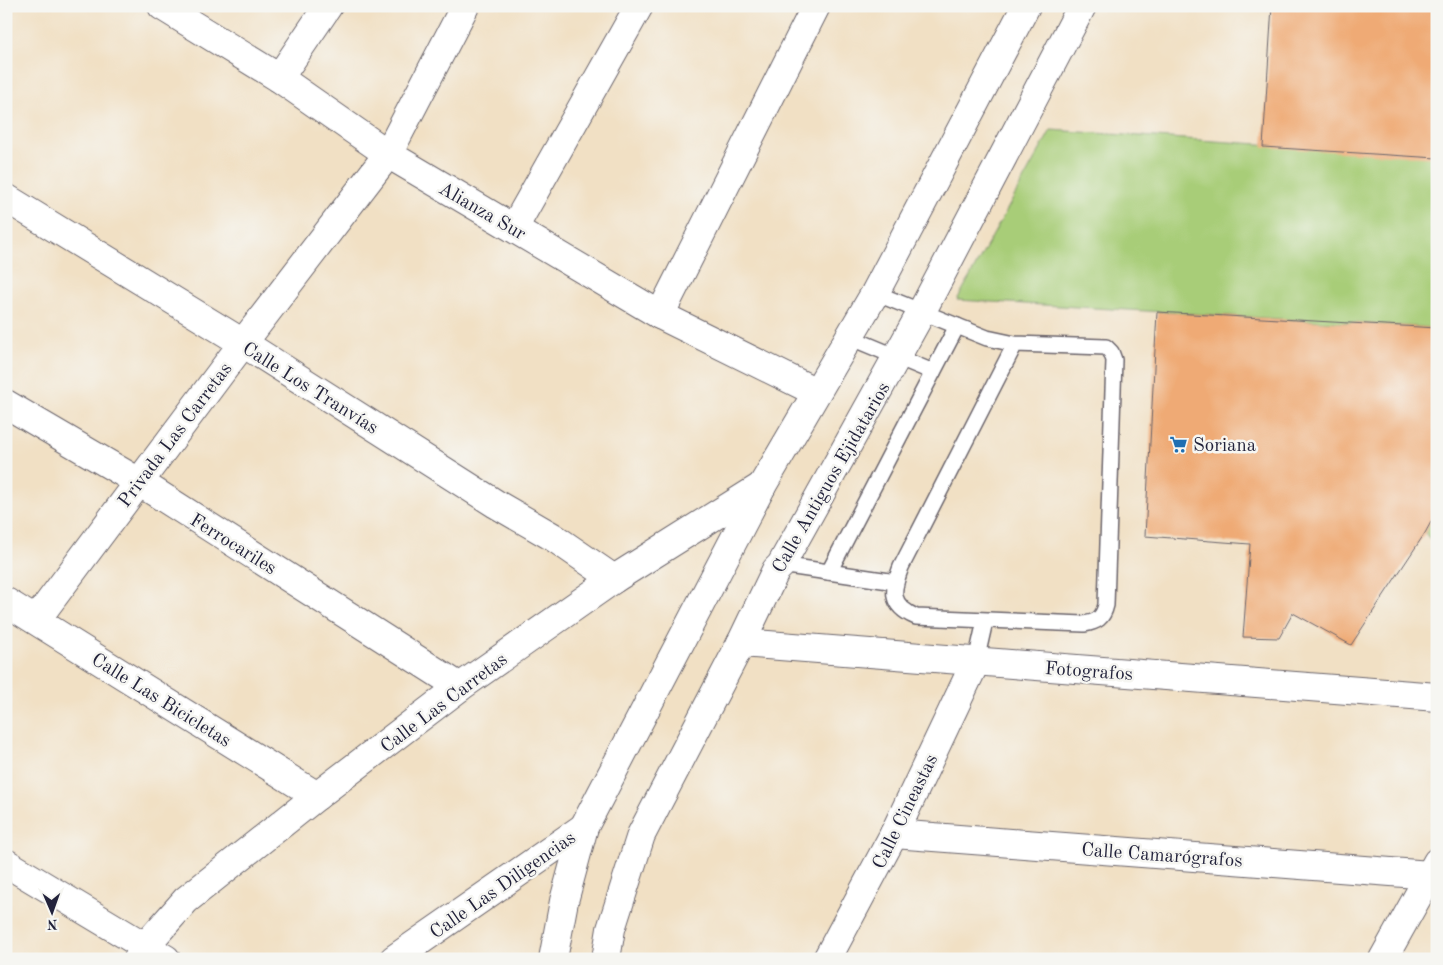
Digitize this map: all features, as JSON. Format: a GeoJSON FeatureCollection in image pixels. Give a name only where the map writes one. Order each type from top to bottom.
{"type":"FeatureCollection","features":[{"type":"Feature","properties":{"kind":"street","name":"Alianza Sur"},"geometry":{"type":"LineString","coordinates":[[162,6],[279,78],[388,154],[660,315],[816,392]]}},
{"type":"Feature","properties":{"kind":"street"},"geometry":{"type":"LineString","coordinates":[[279,78],[328,6]]}},
{"type":"Feature","properties":{"kind":"street","name":"Privada Las Carretas"},"geometry":{"type":"LineString","coordinates":[[36,620],[243,343],[388,154],[465,6]]}},
{"type":"Feature","properties":{"kind":"street"},"geometry":{"type":"LineString","coordinates":[[514,228],[639,6]]}},
{"type":"Feature","properties":{"kind":"street"},"geometry":{"type":"LineString","coordinates":[[660,315],[816,6]]}},
{"type":"Feature","properties":{"kind":"street"},"geometry":{"type":"LineString","coordinates":[[554,959],[564,901],[584,827],[762,486],[875,293],[1026,6]]}},
{"type":"Feature","properties":{"kind":"street","name":"Calle Antiguos Ejidatarios"},"geometry":{"type":"LineString","coordinates":[[606,959],[611,929],[642,835],[741,643],[776,570],[781,565],[897,358],[1082,6]]}},
{"type":"Feature","properties":{"kind":"street","name":"Calle Los Tranvías"},"geometry":{"type":"LineString","coordinates":[[6,198],[243,343],[496,504],[553,537],[614,579]]}},
{"type":"Feature","properties":{"kind":"street","name":"Ferrocariles"},"geometry":{"type":"LineString","coordinates":[[6,404],[139,482],[460,687]]}},
{"type":"Feature","properties":{"kind":"street","name":"Calle Las Carretas"},"geometry":{"type":"LineString","coordinates":[[150,955],[186,900],[317,796],[460,687],[614,579],[762,486]]}},
{"type":"Feature","properties":{"kind":"street","name":"Calle Las Bicicletas"},"geometry":{"type":"LineString","coordinates":[[6,602],[317,796]]}},
{"type":"Feature","properties":{"kind":"street","name":"Fotografos"},"geometry":{"type":"LineString","coordinates":[[741,643],[1437,697]]}},
{"type":"Feature","properties":{"kind":"street","name":"Calle Cineastas"},"geometry":{"type":"LineString","coordinates":[[826,959],[894,834],[976,661]]}},
{"type":"Feature","properties":{"kind":"street","name":"Calle Las Diligencias"},"geometry":{"type":"LineString","coordinates":[[394,959],[584,827]]}},
{"type":"Feature","properties":{"kind":"street","name":"Calle Camarógrafos"},"geometry":{"type":"LineString","coordinates":[[894,834],[1433,868]]}},
{"type":"Feature","properties":{"kind":"street"},"geometry":{"type":"LineString","coordinates":[[6,863],[150,955]]}},
{"type":"Feature","properties":{"kind":"street"},"geometry":{"type":"LineString","coordinates":[[1383,959],[1433,868]]}},
{"type":"Feature","properties":{"kind":"lane"},"geometry":{"type":"LineString","coordinates":[[875,293],[986,338],[1015,344],[1106,347],[1112,352],[1114,360],[1106,605],[1104,615],[1095,623],[1084,624],[916,617],[903,611],[895,599],[896,582],[908,550],[1015,344]]}},
{"type":"Feature","properties":{"kind":"lane"},"geometry":{"type":"LineString","coordinates":[[829,572],[957,326]]}},
{"type":"Feature","properties":{"kind":"lane"},"geometry":{"type":"LineString","coordinates":[[849,337],[933,372]]}},
{"type":"Feature","properties":{"kind":"lane"},"geometry":{"type":"LineString","coordinates":[[781,565],[896,582]]}},
{"type":"Feature","properties":{"kind":"lane"},"geometry":{"type":"LineString","coordinates":[[976,661],[985,621]]}},
{"type":"Feature","properties":{"kind":"green space"},"geometry":{"type":"Polygon","coordinates":[[[1051,130],[1437,156],[1437,328],[957,300],[1051,130]]]}},
{"type":"Feature","properties":{"kind":"green space"},"geometry":{"type":"Polygon","coordinates":[[[1437,511],[1437,547],[1425,533],[1437,511]]]}},
{"type":"Feature","properties":{"kind":"building"},"geometry":{"type":"Polygon","coordinates":[[[1272,6],[1437,6],[1437,158],[1263,147],[1272,6]]]}},
{"type":"Feature","properties":{"kind":"building"},"geometry":{"type":"Polygon","coordinates":[[[1157,312],[1437,328],[1437,511],[1425,533],[1351,645],[1293,613],[1279,638],[1243,637],[1250,544],[1145,536],[1157,312]]]}},
{"type":"Feature","properties":{"kind":"place","name":"Soriana"},"geometry":{"type":"Point","coordinates":[1179,444]}}]}
